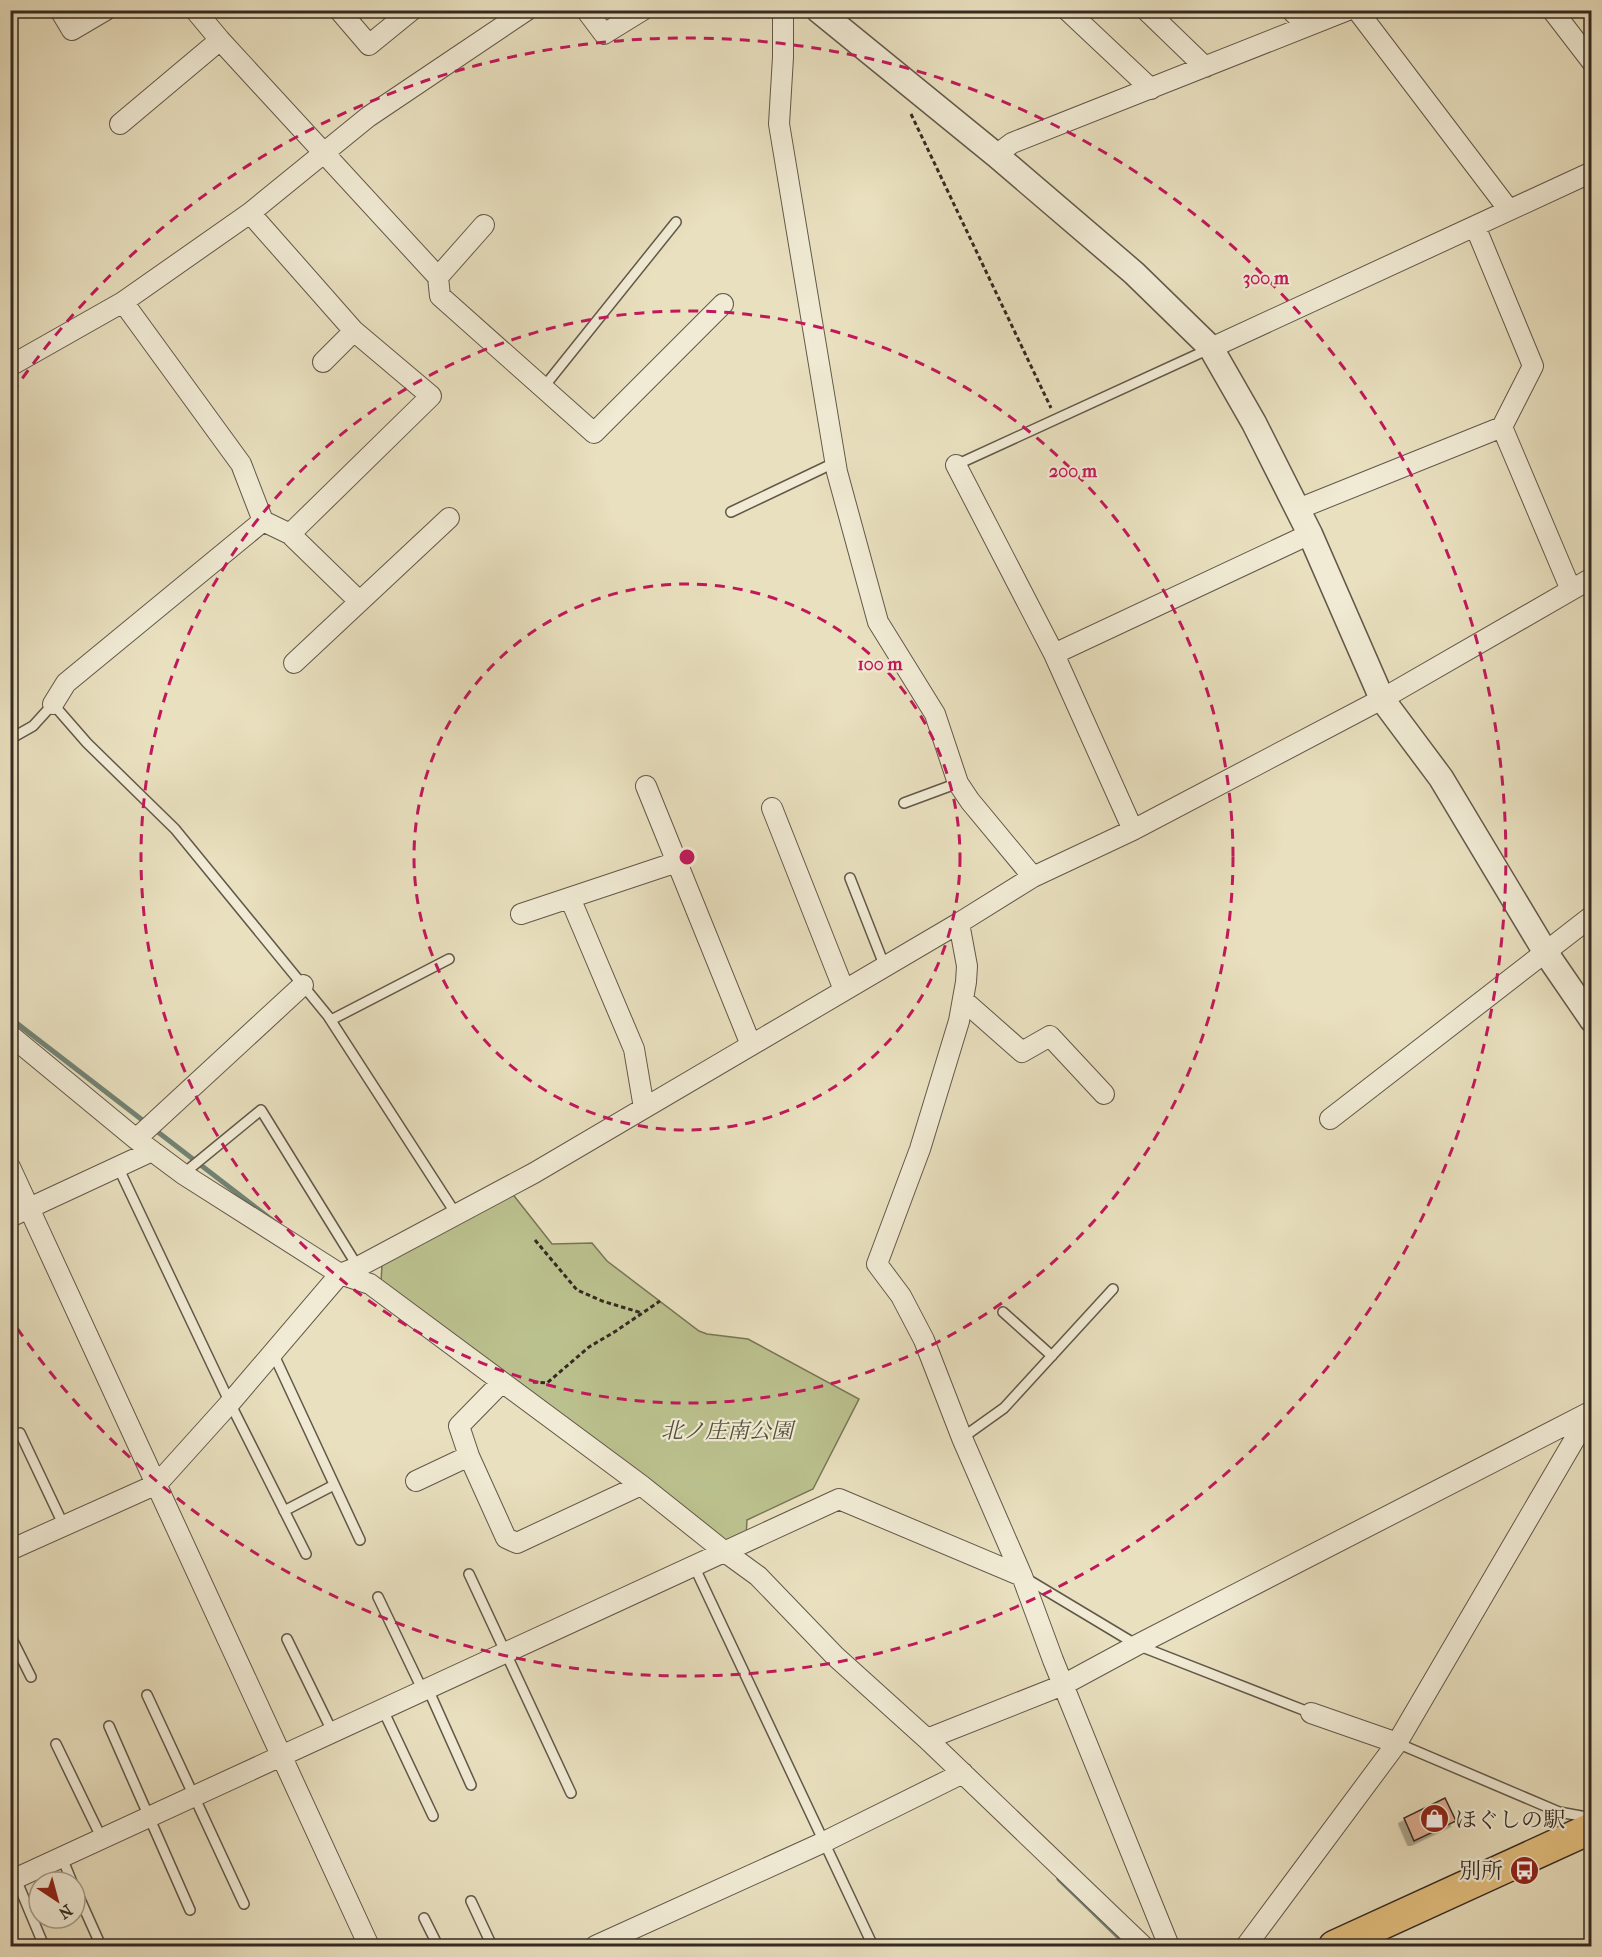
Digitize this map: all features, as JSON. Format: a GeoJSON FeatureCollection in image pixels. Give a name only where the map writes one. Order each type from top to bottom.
{"type":"FeatureCollection","features":[{"type":"Feature","properties":{"kind":"main road"},"geometry":{"type":"LineString","coordinates":[[1334,1947],[1592,1828]]}},
{"type":"Feature","properties":{"kind":"street"},"geometry":{"type":"LineString","coordinates":[[60,10],[72,30],[106,10]]}},
{"type":"Feature","properties":{"kind":"street"},"geometry":{"type":"LineString","coordinates":[[195,10],[438,277],[440,296],[594,434],[723,304]]}},
{"type":"Feature","properties":{"kind":"street"},"geometry":{"type":"LineString","coordinates":[[339,10],[369,45],[412,10]]}},
{"type":"Feature","properties":{"kind":"street"},"geometry":{"type":"LineString","coordinates":[[586,10],[604,34],[643,10]]}},
{"type":"Feature","properties":{"kind":"street"},"geometry":{"type":"LineString","coordinates":[[783,10],[779,124],[836,462],[878,622],[935,714],[958,783],[970,801],[1033,877]]}},
{"type":"Feature","properties":{"kind":"street"},"geometry":{"type":"LineString","coordinates":[[818,10],[996,154],[1134,273],[1211,348],[1254,423],[1298,509],[1382,699],[1441,778],[1546,953],[1592,1020]]}},
{"type":"Feature","properties":{"kind":"street"},"geometry":{"type":"LineString","coordinates":[[1066,10],[1152,89]]}},
{"type":"Feature","properties":{"kind":"street"},"geometry":{"type":"LineString","coordinates":[[1146,10],[1205,68]]}},
{"type":"Feature","properties":{"kind":"street"},"geometry":{"type":"LineString","coordinates":[[1291,10],[1308,26]]}},
{"type":"Feature","properties":{"kind":"street"},"geometry":{"type":"LineString","coordinates":[[996,154],[1012,143],[1348,10]]}},
{"type":"Feature","properties":{"kind":"street"},"geometry":{"type":"LineString","coordinates":[[1357,10],[1509,210]]}},
{"type":"Feature","properties":{"kind":"street"},"geometry":{"type":"LineString","coordinates":[[1552,10],[1592,62]]}},
{"type":"Feature","properties":{"kind":"street"},"geometry":{"type":"LineString","coordinates":[[10,366],[123,302],[250,213],[368,117],[524,11]]}},
{"type":"Feature","properties":{"kind":"street"},"geometry":{"type":"LineString","coordinates":[[120,124],[220,40]]}},
{"type":"Feature","properties":{"kind":"street"},"geometry":{"type":"LineString","coordinates":[[1211,348],[1592,172]]}},
{"type":"Feature","properties":{"kind":"street"},"geometry":{"type":"LineString","coordinates":[[250,213],[354,331],[430,396],[290,534]]}},
{"type":"Feature","properties":{"kind":"street"},"geometry":{"type":"LineString","coordinates":[[438,277],[484,225]]}},
{"type":"Feature","properties":{"kind":"street"},"geometry":{"type":"LineString","coordinates":[[1298,509],[1502,427],[1533,366],[1475,226]]}},
{"type":"Feature","properties":{"kind":"street"},"geometry":{"type":"LineString","coordinates":[[123,302],[241,464],[263,521],[290,534],[359,601]]}},
{"type":"Feature","properties":{"kind":"street"},"geometry":{"type":"LineString","coordinates":[[322,362],[354,331]]}},
{"type":"Feature","properties":{"kind":"street"},"geometry":{"type":"LineString","coordinates":[[1502,427],[1570,590]]}},
{"type":"Feature","properties":{"kind":"street"},"geometry":{"type":"LineString","coordinates":[[956,465],[1054,654],[1133,830]]}},
{"type":"Feature","properties":{"kind":"street"},"geometry":{"type":"LineString","coordinates":[[294,663],[449,518]]}},
{"type":"Feature","properties":{"kind":"street"},"geometry":{"type":"LineString","coordinates":[[53,704],[66,683],[263,521]]}},
{"type":"Feature","properties":{"kind":"street"},"geometry":{"type":"LineString","coordinates":[[1054,654],[1310,534]]}},
{"type":"Feature","properties":{"kind":"street"},"geometry":{"type":"LineString","coordinates":[[11,1548],[157,1484],[349,1270],[534,1173],[885,967],[1033,877],[1133,830],[1382,699],[1592,578]]}},
{"type":"Feature","properties":{"kind":"street"},"geometry":{"type":"LineString","coordinates":[[646,786],[751,1045]]}},
{"type":"Feature","properties":{"kind":"street"},"geometry":{"type":"LineString","coordinates":[[772,808],[844,990]]}},
{"type":"Feature","properties":{"kind":"street"},"geometry":{"type":"LineString","coordinates":[[521,914],[677,862]]}},
{"type":"Feature","properties":{"kind":"street"},"geometry":{"type":"LineString","coordinates":[[570,898],[634,1049],[644,1108]]}},
{"type":"Feature","properties":{"kind":"street"},"geometry":{"type":"LineString","coordinates":[[1330,1119],[1592,916]]}},
{"type":"Feature","properties":{"kind":"street"},"geometry":{"type":"LineString","coordinates":[[959,923],[967,966],[959,1021],[932,1114],[877,1264],[902,1296],[924,1340],[962,1438],[1022,1576],[1168,1947]]}},
{"type":"Feature","properties":{"kind":"street"},"geometry":{"type":"LineString","coordinates":[[136,1139],[303,985]]}},
{"type":"Feature","properties":{"kind":"street"},"geometry":{"type":"LineString","coordinates":[[963,1000],[1022,1052],[1050,1036],[1104,1094]]}},
{"type":"Feature","properties":{"kind":"street"},"geometry":{"type":"LineString","coordinates":[[10,1035],[136,1139],[183,1174],[370,1284],[641,1485],[758,1576],[835,1656],[963,1773],[1143,1947]]}},
{"type":"Feature","properties":{"kind":"street"},"geometry":{"type":"LineString","coordinates":[[10,1217],[152,1151]]}},
{"type":"Feature","properties":{"kind":"street"},"geometry":{"type":"LineString","coordinates":[[10,1167],[369,1947]]}},
{"type":"Feature","properties":{"kind":"street"},"geometry":{"type":"LineString","coordinates":[[501,1383],[459,1426],[469,1456],[506,1538],[517,1543],[641,1485]]}},
{"type":"Feature","properties":{"kind":"street"},"geometry":{"type":"LineString","coordinates":[[927,1739],[1063,1685],[1591,1412]]}},
{"type":"Feature","properties":{"kind":"street"},"geometry":{"type":"LineString","coordinates":[[1246,1947],[1397,1743],[1591,1412]]}},
{"type":"Feature","properties":{"kind":"street"},"geometry":{"type":"LineString","coordinates":[[416,1481],[469,1456]]}},
{"type":"Feature","properties":{"kind":"street"},"geometry":{"type":"LineString","coordinates":[[13,1880],[839,1499],[1022,1576]]}},
{"type":"Feature","properties":{"kind":"street"},"geometry":{"type":"LineString","coordinates":[[1311,1713],[1397,1743]]}},
{"type":"Feature","properties":{"kind":"street"},"geometry":{"type":"LineString","coordinates":[[595,1947],[824,1842],[963,1773]]}},
{"type":"Feature","properties":{"kind":"lane"},"geometry":{"type":"LineString","coordinates":[[543,388],[676,222]]}},
{"type":"Feature","properties":{"kind":"lane"},"geometry":{"type":"LineString","coordinates":[[956,465],[1211,348]]}},
{"type":"Feature","properties":{"kind":"lane"},"geometry":{"type":"LineString","coordinates":[[731,512],[836,462]]}},
{"type":"Feature","properties":{"kind":"lane"},"geometry":{"type":"LineString","coordinates":[[10,739],[33,726],[53,704],[87,743],[175,829],[331,1020],[456,1214]]}},
{"type":"Feature","properties":{"kind":"lane"},"geometry":{"type":"LineString","coordinates":[[904,803],[958,783]]}},
{"type":"Feature","properties":{"kind":"lane"},"geometry":{"type":"LineString","coordinates":[[850,878],[885,967]]}},
{"type":"Feature","properties":{"kind":"lane"},"geometry":{"type":"LineString","coordinates":[[331,1020],[449,959]]}},
{"type":"Feature","properties":{"kind":"lane"},"geometry":{"type":"LineString","coordinates":[[183,1174],[261,1110],[349,1270]]}},
{"type":"Feature","properties":{"kind":"lane"},"geometry":{"type":"LineString","coordinates":[[118,1167],[230,1403],[306,1554]]}},
{"type":"Feature","properties":{"kind":"lane"},"geometry":{"type":"LineString","coordinates":[[962,1438],[1004,1408],[1113,1288]]}},
{"type":"Feature","properties":{"kind":"lane"},"geometry":{"type":"LineString","coordinates":[[1003,1312],[1052,1356]]}},
{"type":"Feature","properties":{"kind":"lane"},"geometry":{"type":"LineString","coordinates":[[273,1353],[360,1540]]}},
{"type":"Feature","properties":{"kind":"lane"},"geometry":{"type":"LineString","coordinates":[[20,1434],[64,1526]]}},
{"type":"Feature","properties":{"kind":"lane"},"geometry":{"type":"LineString","coordinates":[[284,1511],[334,1485]]}},
{"type":"Feature","properties":{"kind":"lane"},"geometry":{"type":"LineString","coordinates":[[694,1566],[873,1947]]}},
{"type":"Feature","properties":{"kind":"lane"},"geometry":{"type":"LineString","coordinates":[[469,1574],[571,1793]]}},
{"type":"Feature","properties":{"kind":"lane"},"geometry":{"type":"LineString","coordinates":[[1022,1576],[1137,1645],[1311,1713]]}},
{"type":"Feature","properties":{"kind":"lane"},"geometry":{"type":"LineString","coordinates":[[378,1597],[471,1785]]}},
{"type":"Feature","properties":{"kind":"lane"},"geometry":{"type":"LineString","coordinates":[[10,1635],[31,1677]]}},
{"type":"Feature","properties":{"kind":"lane"},"geometry":{"type":"LineString","coordinates":[[287,1639],[333,1732]]}},
{"type":"Feature","properties":{"kind":"lane"},"geometry":{"type":"LineString","coordinates":[[147,1695],[243,1904]]}},
{"type":"Feature","properties":{"kind":"lane"},"geometry":{"type":"LineString","coordinates":[[382,1710],[433,1816]]}},
{"type":"Feature","properties":{"kind":"lane"},"geometry":{"type":"LineString","coordinates":[[109,1726],[190,1910]]}},
{"type":"Feature","properties":{"kind":"lane"},"geometry":{"type":"LineString","coordinates":[[1397,1743],[1559,1812],[1592,1818]]}},
{"type":"Feature","properties":{"kind":"lane"},"geometry":{"type":"LineString","coordinates":[[56,1744],[102,1839]]}},
{"type":"Feature","properties":{"kind":"lane"},"geometry":{"type":"LineString","coordinates":[[62,1858],[67,1870]]}},
{"type":"Feature","properties":{"kind":"lane"},"geometry":{"type":"LineString","coordinates":[[13,1880],[44,1947]]}},
{"type":"Feature","properties":{"kind":"lane"},"geometry":{"type":"LineString","coordinates":[[471,1901],[492,1947]]}},
{"type":"Feature","properties":{"kind":"lane"},"geometry":{"type":"LineString","coordinates":[[87,1915],[101,1947]]}},
{"type":"Feature","properties":{"kind":"lane"},"geometry":{"type":"LineString","coordinates":[[424,1918],[438,1947]]}},
{"type":"Feature","properties":{"kind":"path"},"geometry":{"type":"LineString","coordinates":[[909,110],[1056,418]]}},
{"type":"Feature","properties":{"kind":"path"},"geometry":{"type":"LineString","coordinates":[[535,1240],[577,1290],[602,1301],[642,1313]]}},
{"type":"Feature","properties":{"kind":"path"},"geometry":{"type":"LineString","coordinates":[[501,1383],[518,1380],[547,1383],[589,1347],[660,1301]]}},
{"type":"Feature","properties":{"kind":"green space","name":"北ノ庄南公園"},"geometry":{"type":"Polygon","coordinates":[[[511,1192],[552,1244],[592,1243],[607,1261],[699,1331],[748,1339],[859,1399],[813,1489],[747,1520],[746,1537],[727,1542],[381,1282],[382,1265],[511,1192]]]}},
{"type":"Feature","properties":{"kind":"building"},"geometry":{"type":"Polygon","coordinates":[[[1445,1798],[1456,1821],[1414,1841],[1404,1818],[1445,1798]]]}},
{"type":"Feature","properties":{"kind":"waterway"},"geometry":{"type":"LineString","coordinates":[[10,1018],[276,1223]]}},
{"type":"Feature","properties":{"kind":"waterway"},"geometry":{"type":"LineString","coordinates":[[1059,1879],[1128,1946]]}},
{"type":"Feature","properties":{"kind":"place","name":"ほぐしの駅"},"geometry":{"type":"Point","coordinates":[1434,1819]}},
{"type":"Feature","properties":{"kind":"place","name":"別所"},"geometry":{"type":"Point","coordinates":[1524,1870]}}]}
